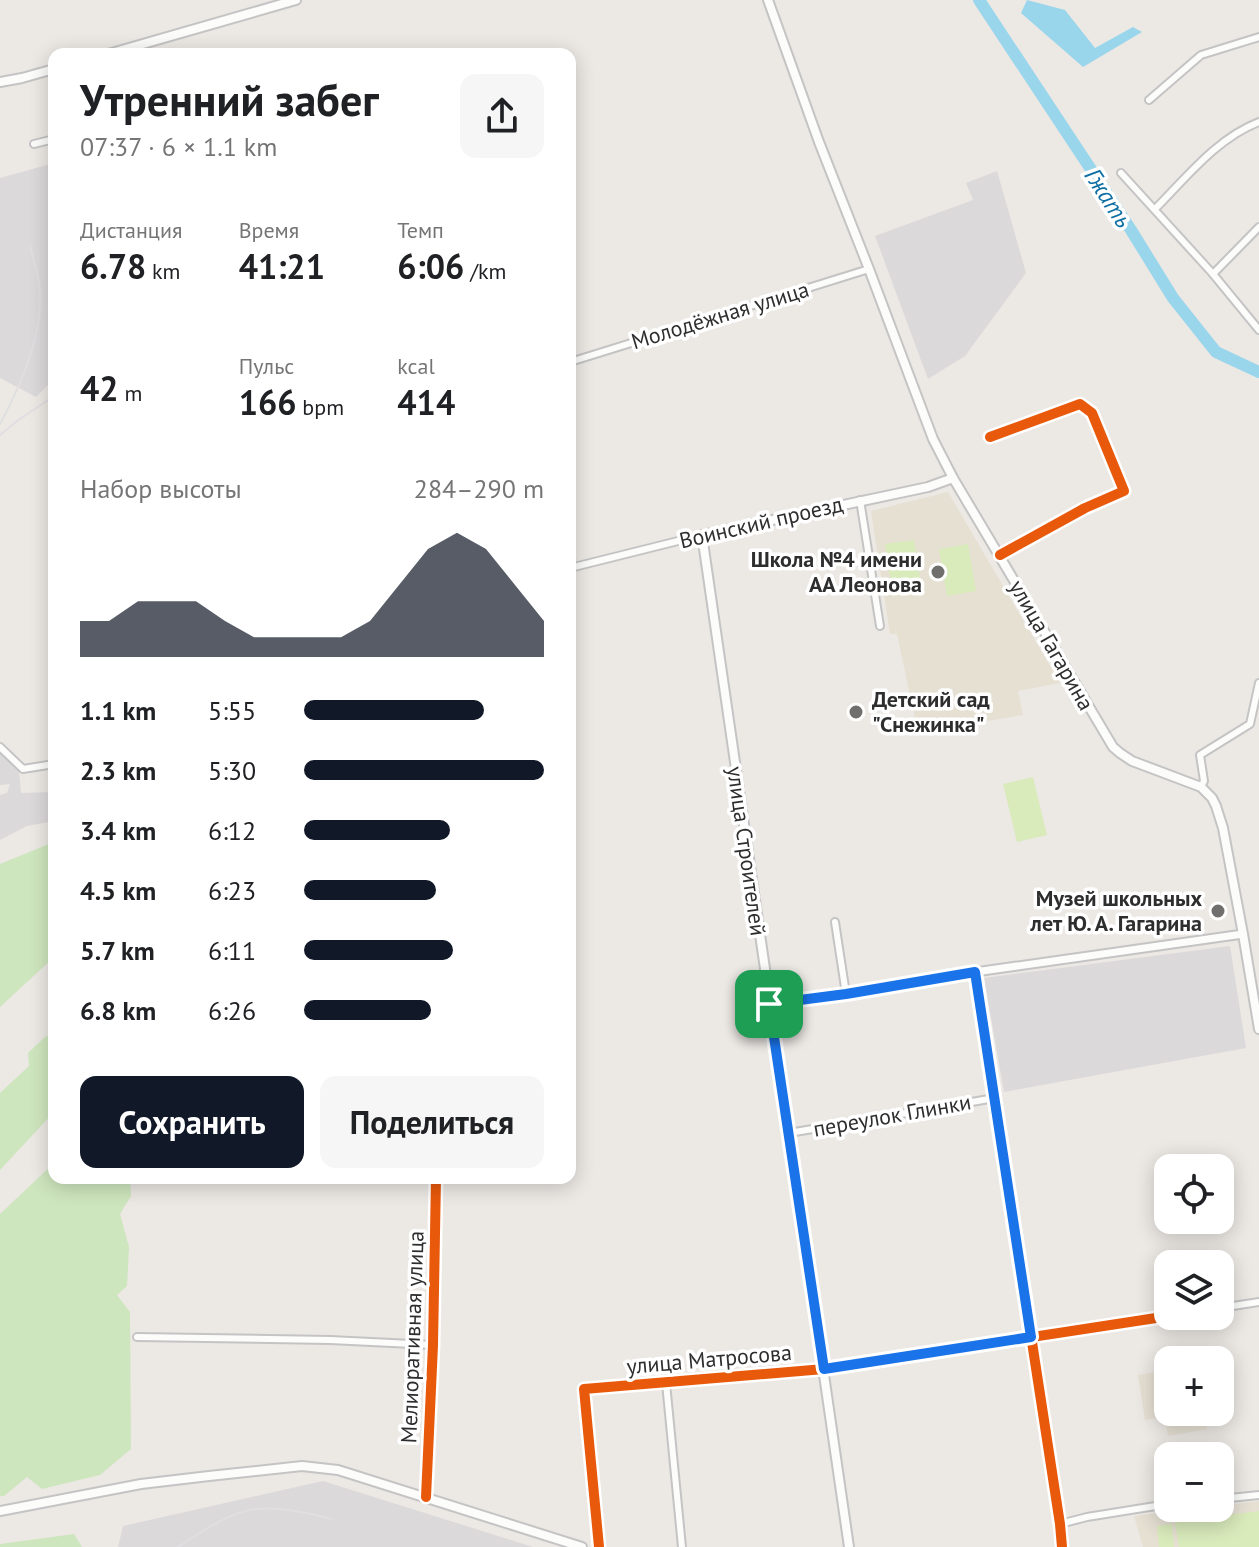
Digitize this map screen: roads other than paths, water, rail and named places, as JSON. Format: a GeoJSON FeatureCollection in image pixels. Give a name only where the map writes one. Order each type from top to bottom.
{"type":"FeatureCollection","features":[{"type":"Feature","properties":{"kind":"main road"},"geometry":{"type":"LineString","coordinates":[[129,48],[296,0]]}},
{"type":"Feature","properties":{"kind":"main road","name":"улица Гагарина"},"geometry":{"type":"LineString","coordinates":[[768,0],[933,439],[953,478],[1113,747],[1132,761],[1201,787]]}},
{"type":"Feature","properties":{"kind":"main road"},"geometry":{"type":"LineString","coordinates":[[0,82],[48,71]]}},
{"type":"Feature","properties":{"kind":"main road","name":"Воинский проезд"},"geometry":{"type":"LineString","coordinates":[[702,535],[928,487],[953,478]]}},
{"type":"Feature","properties":{"kind":"main road","name":"улица Строителей"},"geometry":{"type":"LineString","coordinates":[[702,535],[849,1547]]}},
{"type":"Feature","properties":{"kind":"main road"},"geometry":{"type":"LineString","coordinates":[[1201,787],[1212,798],[1219,815],[1259,1029]]}},
{"type":"Feature","properties":{"kind":"main road"},"geometry":{"type":"LineString","coordinates":[[0,1511],[141,1484],[302,1466],[338,1470],[582,1547]]}},
{"type":"Feature","properties":{"kind":"street"},"geometry":{"type":"LineString","coordinates":[[1149,100],[1201,55],[1259,37]]}},
{"type":"Feature","properties":{"kind":"street"},"geometry":{"type":"LineString","coordinates":[[1155,209],[1213,151],[1245,127],[1259,122]]}},
{"type":"Feature","properties":{"kind":"street"},"geometry":{"type":"LineString","coordinates":[[34,144],[48,140]]}},
{"type":"Feature","properties":{"kind":"street"},"geometry":{"type":"LineString","coordinates":[[1121,173],[1213,274],[1259,330]]}},
{"type":"Feature","properties":{"kind":"street"},"geometry":{"type":"LineString","coordinates":[[1213,274],[1259,227]]}},
{"type":"Feature","properties":{"kind":"street","name":"Молодёжная улица"},"geometry":{"type":"LineString","coordinates":[[576,360],[869,269]]}},
{"type":"Feature","properties":{"kind":"street"},"geometry":{"type":"LineString","coordinates":[[990,437],[1080,404],[1092,413],[1124,491],[1085,508],[1000,555]]}},
{"type":"Feature","properties":{"kind":"street"},"geometry":{"type":"LineString","coordinates":[[860,500],[880,626]]}},
{"type":"Feature","properties":{"kind":"street","name":"Воинский проезд"},"geometry":{"type":"LineString","coordinates":[[576,566],[702,535]]}},
{"type":"Feature","properties":{"kind":"street"},"geometry":{"type":"LineString","coordinates":[[1201,787],[1204,781],[1200,755],[1250,724],[1259,683]]}},
{"type":"Feature","properties":{"kind":"street"},"geometry":{"type":"LineString","coordinates":[[0,747],[23,769],[48,765]]}},
{"type":"Feature","properties":{"kind":"street"},"geometry":{"type":"LineString","coordinates":[[835,922],[846,994]]}},
{"type":"Feature","properties":{"kind":"street"},"geometry":{"type":"LineString","coordinates":[[769,1004],[1243,934]]}},
{"type":"Feature","properties":{"kind":"street"},"geometry":{"type":"LineString","coordinates":[[975,972],[1062,1547]]}},
{"type":"Feature","properties":{"kind":"street","name":"переулок Глинки"},"geometry":{"type":"LineString","coordinates":[[789,1133],[995,1098]]}},
{"type":"Feature","properties":{"kind":"street","name":"Мелиоративная улица"},"geometry":{"type":"LineString","coordinates":[[426,1497],[436,1184]]}},
{"type":"Feature","properties":{"kind":"street"},"geometry":{"type":"LineString","coordinates":[[1234,1306],[1259,1302]]}},
{"type":"Feature","properties":{"kind":"street","name":"улица Матросова"},"geometry":{"type":"LineString","coordinates":[[599,1547],[584,1389],[824,1369],[1154,1318]]}},
{"type":"Feature","properties":{"kind":"street"},"geometry":{"type":"LineString","coordinates":[[137,1337],[433,1345]]}},
{"type":"Feature","properties":{"kind":"street"},"geometry":{"type":"LineString","coordinates":[[666,1383],[682,1547]]}},
{"type":"Feature","properties":{"kind":"street"},"geometry":{"type":"LineString","coordinates":[[1234,1498],[1259,1495]]}},
{"type":"Feature","properties":{"kind":"street"},"geometry":{"type":"LineString","coordinates":[[1060,1524],[1154,1506]]}},
{"type":"Feature","properties":{"kind":"water"},"geometry":{"type":"Polygon","coordinates":[[[1027,0],[1065,10],[1095,48],[1133,27],[1142,32],[1083,67],[1021,13],[1027,0]]]}},
{"type":"Feature","properties":{"kind":"waterway","name":"Гжать"},"geometry":{"type":"LineString","coordinates":[[979,0],[1173,298],[1216,352],[1259,372]]}},
{"type":"Feature","properties":{"kind":"railway"},"geometry":{"type":"LineString","coordinates":[[0,424],[30,356],[39,319],[39,283],[30,246]]}},
{"type":"Feature","properties":{"kind":"railway"},"geometry":{"type":"LineString","coordinates":[[0,435],[48,400]]}},
{"type":"Feature","properties":{"kind":"railway"},"geometry":{"type":"LineString","coordinates":[[178,1547],[236,1514],[257,1509],[285,1510],[332,1519]]}},
{"type":"Feature","properties":{"kind":"place","name":"Школа №4 имени АА Леонова"},"geometry":{"type":"Point","coordinates":[938,572]}},
{"type":"Feature","properties":{"kind":"place","name":"Детский сад \"Снежинка\""},"geometry":{"type":"Point","coordinates":[856,712]}},
{"type":"Feature","properties":{"kind":"place","name":"Музей школьных лет Ю. А. Гагарина"},"geometry":{"type":"Point","coordinates":[1218,911]}}]}
